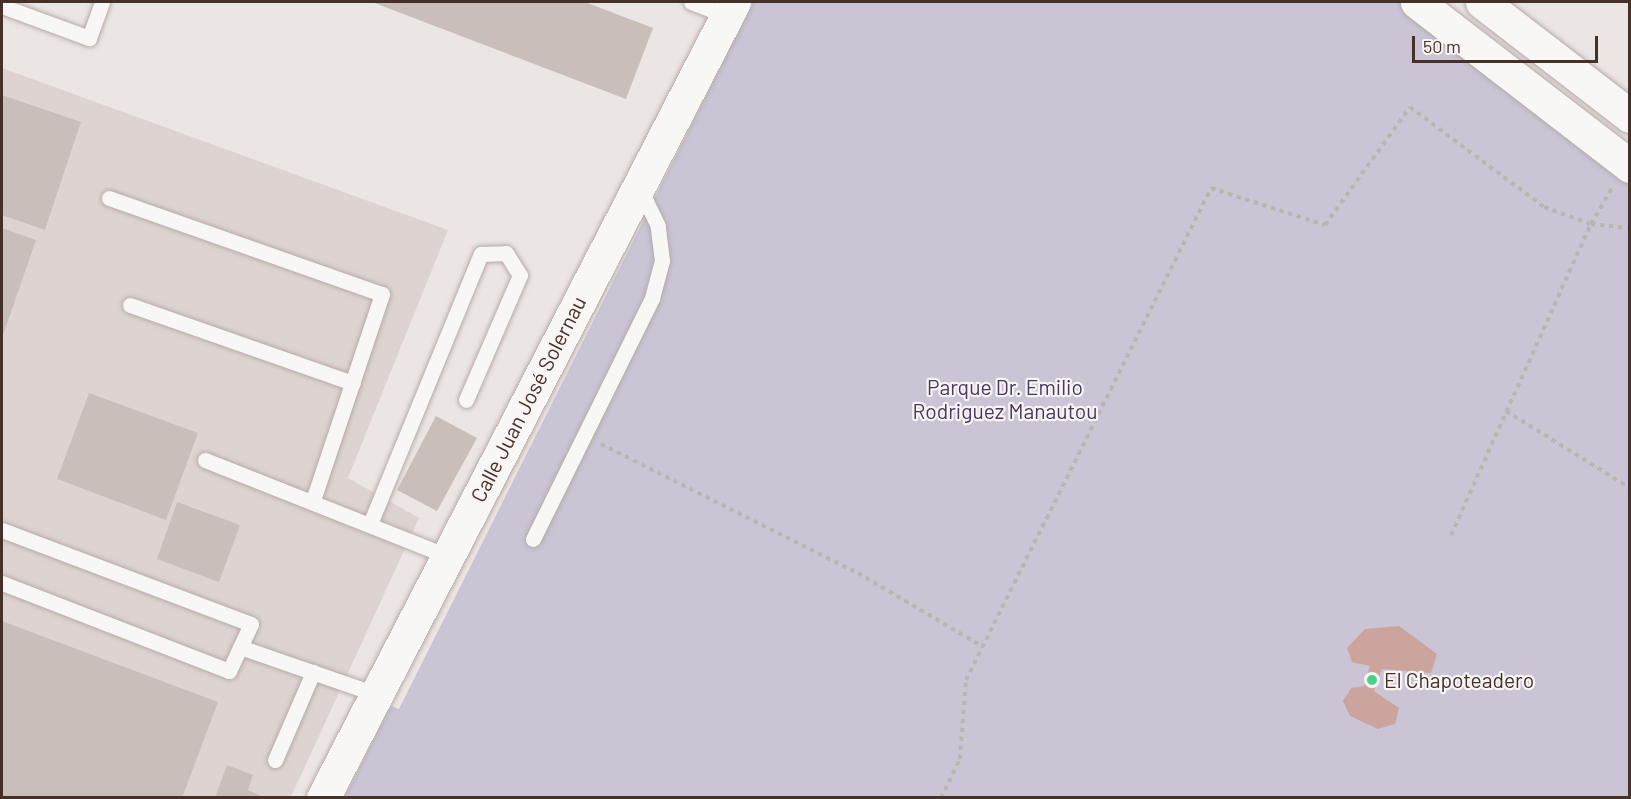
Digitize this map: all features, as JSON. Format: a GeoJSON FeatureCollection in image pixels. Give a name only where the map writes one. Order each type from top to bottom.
{"type":"FeatureCollection","features":[{"type":"Feature","properties":{"kind":"street"},"geometry":{"type":"LineString","coordinates":[[1417,2],[1628,165]]}},
{"type":"Feature","properties":{"kind":"street"},"geometry":{"type":"LineString","coordinates":[[1482,2],[1629,116]]}},
{"type":"Feature","properties":{"kind":"street","name":"Calle Juan José Solernau"},"geometry":{"type":"LineString","coordinates":[[323,798],[730,9]]}},
{"type":"Feature","properties":{"kind":"lane"},"geometry":{"type":"LineString","coordinates":[[2,6],[89,38],[102,2]]}},
{"type":"Feature","properties":{"kind":"lane"},"geometry":{"type":"LineString","coordinates":[[691,2],[730,9]]}},
{"type":"Feature","properties":{"kind":"lane"},"geometry":{"type":"LineString","coordinates":[[533,539],[652,298],[662,261],[658,226],[638,187]]}},
{"type":"Feature","properties":{"kind":"lane"},"geometry":{"type":"LineString","coordinates":[[110,198],[382,294],[313,500]]}},
{"type":"Feature","properties":{"kind":"lane"},"geometry":{"type":"LineString","coordinates":[[370,524],[480,254],[506,253],[520,275],[466,400]]}},
{"type":"Feature","properties":{"kind":"lane"},"geometry":{"type":"LineString","coordinates":[[130,305],[352,383]]}},
{"type":"Feature","properties":{"kind":"lane"},"geometry":{"type":"LineString","coordinates":[[205,460],[313,500],[447,556]]}},
{"type":"Feature","properties":{"kind":"lane"},"geometry":{"type":"LineString","coordinates":[[2,530],[251,624],[229,670],[2,583]]}},
{"type":"Feature","properties":{"kind":"lane"},"geometry":{"type":"LineString","coordinates":[[240,647],[376,694]]}},
{"type":"Feature","properties":{"kind":"lane"},"geometry":{"type":"LineString","coordinates":[[275,760],[313,672]]}},
{"type":"Feature","properties":{"kind":"path"},"geometry":{"type":"LineString","coordinates":[[941,798],[960,759],[966,680],[1211,188],[1325,225],[1410,108],[1544,207],[1591,224],[1629,228]]}},
{"type":"Feature","properties":{"kind":"path"},"geometry":{"type":"LineString","coordinates":[[1451,535],[1591,224],[1628,165]]}},
{"type":"Feature","properties":{"kind":"path"},"geometry":{"type":"LineString","coordinates":[[1506,411],[1629,488]]}},
{"type":"Feature","properties":{"kind":"path"},"geometry":{"type":"LineString","coordinates":[[585,435],[858,573],[983,647]]}},
{"type":"Feature","properties":{"kind":"shaded area"},"geometry":{"type":"Polygon","coordinates":[[[2,68],[448,230],[348,478],[419,518],[291,797],[2,797],[2,68]]]}},
{"type":"Feature","properties":{"kind":"shaded area","name":"El Chapoteadero"},"geometry":{"type":"Polygon","coordinates":[[[1399,626],[1437,654],[1431,673],[1382,669],[1374,691],[1399,708],[1395,724],[1378,729],[1350,716],[1343,701],[1351,688],[1364,686],[1370,666],[1352,662],[1347,648],[1365,629],[1399,626]]]}},
{"type":"Feature","properties":{"kind":"green space","name":"Parque Dr. Emilio Rodriguez Manautou"},"geometry":{"type":"Polygon","coordinates":[[[753,2],[1405,2],[1629,176],[1629,797],[344,798],[391,706],[399,709],[753,2]]]}},
{"type":"Feature","properties":{"kind":"building"},"geometry":{"type":"Polygon","coordinates":[[[372,2],[585,2],[653,28],[626,99],[372,2]]]}},
{"type":"Feature","properties":{"kind":"building"},"geometry":{"type":"Polygon","coordinates":[[[2,95],[81,122],[45,230],[2,215],[2,95]]]}},
{"type":"Feature","properties":{"kind":"building"},"geometry":{"type":"Polygon","coordinates":[[[2,228],[36,240],[2,338],[2,228]]]}},
{"type":"Feature","properties":{"kind":"building"},"geometry":{"type":"Polygon","coordinates":[[[89,393],[198,433],[166,520],[57,479],[89,393]]]}},
{"type":"Feature","properties":{"kind":"building"},"geometry":{"type":"Polygon","coordinates":[[[436,416],[477,438],[437,511],[397,490],[436,416]]]}},
{"type":"Feature","properties":{"kind":"building"},"geometry":{"type":"Polygon","coordinates":[[[177,502],[240,525],[219,582],[157,559],[177,502]]]}},
{"type":"Feature","properties":{"kind":"building"},"geometry":{"type":"Polygon","coordinates":[[[2,621],[218,702],[182,798],[2,798],[2,621]]]}},
{"type":"Feature","properties":{"kind":"building"},"geometry":{"type":"Polygon","coordinates":[[[227,765],[253,775],[248,790],[266,798],[215,798],[227,765]]]}},
{"type":"Feature","properties":{"kind":"place","name":"El Chapoteadero"},"geometry":{"type":"Point","coordinates":[1372,680]}}]}
